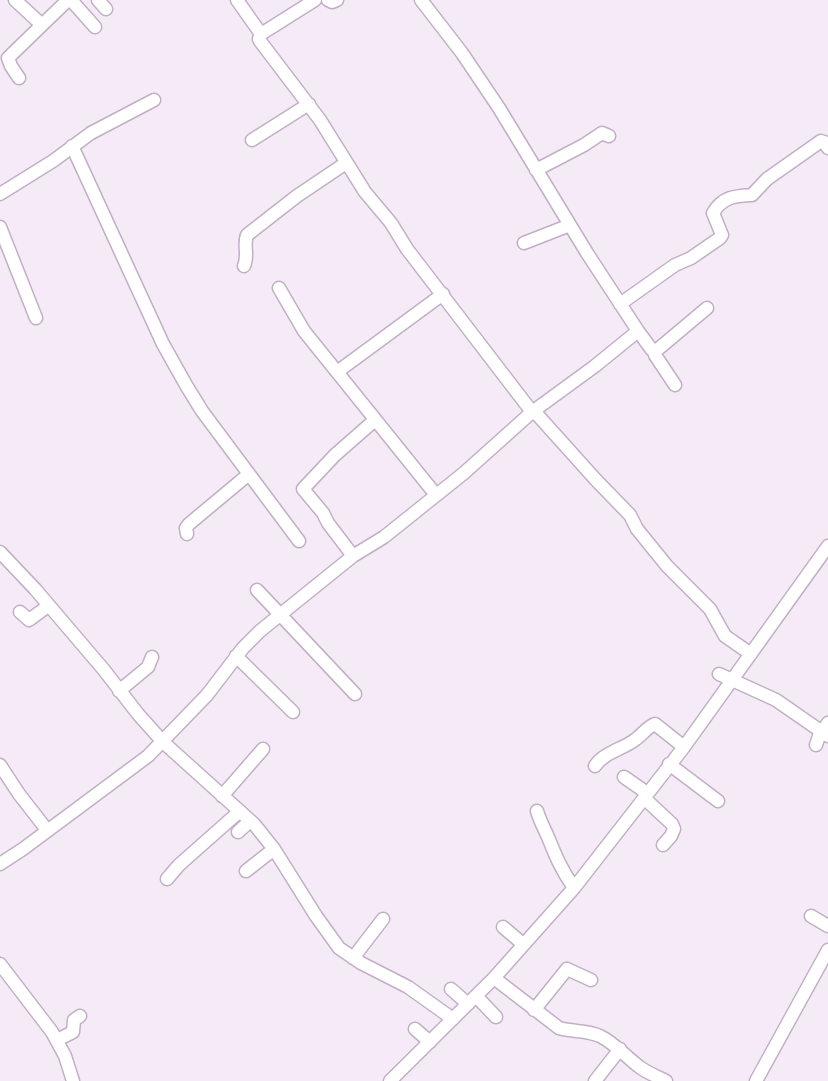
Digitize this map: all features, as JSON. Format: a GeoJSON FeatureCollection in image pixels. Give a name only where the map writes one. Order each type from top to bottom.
{"type":"FeatureCollection","features":[{"type":"Feature","properties":{"kind":"street"},"geometry":{"type":"LineString","coordinates":[[15,0],[42,25]]}},
{"type":"Feature","properties":{"kind":"street"},"geometry":{"type":"LineString","coordinates":[[19,78],[8,58],[70,0],[95,27]]}},
{"type":"Feature","properties":{"kind":"street"},"geometry":{"type":"LineString","coordinates":[[237,0],[261,34]]}},
{"type":"Feature","properties":{"kind":"street"},"geometry":{"type":"LineString","coordinates":[[315,0],[261,34],[260,41],[309,104],[346,158],[346,162],[365,192],[530,408],[630,515],[637,529],[667,566],[714,614],[725,636],[751,654]]}},
{"type":"Feature","properties":{"kind":"street"},"geometry":{"type":"LineString","coordinates":[[328,0],[332,2],[337,0]]}},
{"type":"Feature","properties":{"kind":"street"},"geometry":{"type":"LineString","coordinates":[[421,0],[462,53],[499,108],[620,304],[675,385]]}},
{"type":"Feature","properties":{"kind":"street"},"geometry":{"type":"LineString","coordinates":[[0,194],[91,133],[154,100]]}},
{"type":"Feature","properties":{"kind":"street"},"geometry":{"type":"LineString","coordinates":[[252,140],[309,104]]}},
{"type":"Feature","properties":{"kind":"street"},"geometry":{"type":"LineString","coordinates":[[536,170],[602,133],[609,136]]}},
{"type":"Feature","properties":{"kind":"street"},"geometry":{"type":"LineString","coordinates":[[620,304],[675,265],[691,258],[720,238],[722,235],[713,213],[721,204],[736,195],[752,195],[767,179],[821,141],[828,148]]}},
{"type":"Feature","properties":{"kind":"street"},"geometry":{"type":"LineString","coordinates":[[72,146],[163,344],[202,411],[299,541]]}},
{"type":"Feature","properties":{"kind":"street"},"geometry":{"type":"LineString","coordinates":[[244,266],[247,260],[245,240],[247,235],[346,162]]}},
{"type":"Feature","properties":{"kind":"street"},"geometry":{"type":"LineString","coordinates":[[524,243],[570,225]]}},
{"type":"Feature","properties":{"kind":"street"},"geometry":{"type":"LineString","coordinates":[[0,228],[36,318]]}},
{"type":"Feature","properties":{"kind":"street"},"geometry":{"type":"LineString","coordinates":[[279,288],[304,331],[432,491]]}},
{"type":"Feature","properties":{"kind":"street"},"geometry":{"type":"LineString","coordinates":[[337,372],[443,294]]}},
{"type":"Feature","properties":{"kind":"street"},"geometry":{"type":"LineString","coordinates":[[654,351],[707,308]]}},
{"type":"Feature","properties":{"kind":"street"},"geometry":{"type":"LineString","coordinates":[[0,864],[148,756],[207,695],[274,610],[348,550],[384,537],[432,491],[530,408],[595,366],[638,331]]}},
{"type":"Feature","properties":{"kind":"street"},"geometry":{"type":"LineString","coordinates":[[348,550],[323,513],[303,491],[303,486],[375,420]]}},
{"type":"Feature","properties":{"kind":"street"},"geometry":{"type":"LineString","coordinates":[[187,534],[186,528],[189,524],[249,474]]}},
{"type":"Feature","properties":{"kind":"street"},"geometry":{"type":"LineString","coordinates":[[390,1081],[453,1019],[500,984],[523,945],[648,800],[674,768],[684,747],[739,684],[751,654],[828,546]]}},
{"type":"Feature","properties":{"kind":"street"},"geometry":{"type":"LineString","coordinates":[[0,552],[44,610],[163,742],[222,796],[244,827],[272,850],[331,939],[353,958],[408,987],[453,1019]]}},
{"type":"Feature","properties":{"kind":"street"},"geometry":{"type":"LineString","coordinates":[[257,590],[355,694]]}},
{"type":"Feature","properties":{"kind":"street"},"geometry":{"type":"LineString","coordinates":[[20,612],[29,620],[44,610]]}},
{"type":"Feature","properties":{"kind":"street"},"geometry":{"type":"LineString","coordinates":[[236,656],[293,711]]}},
{"type":"Feature","properties":{"kind":"street"},"geometry":{"type":"LineString","coordinates":[[119,691],[148,667],[152,657]]}},
{"type":"Feature","properties":{"kind":"street"},"geometry":{"type":"LineString","coordinates":[[719,674],[776,700],[826,730],[816,745]]}},
{"type":"Feature","properties":{"kind":"street"},"geometry":{"type":"LineString","coordinates":[[595,766],[603,758],[636,740],[651,725],[655,724],[684,747]]}},
{"type":"Feature","properties":{"kind":"street"},"geometry":{"type":"LineString","coordinates":[[222,796],[263,749]]}},
{"type":"Feature","properties":{"kind":"street"},"geometry":{"type":"LineString","coordinates":[[0,765],[29,809],[47,830]]}},
{"type":"Feature","properties":{"kind":"street"},"geometry":{"type":"LineString","coordinates":[[674,768],[718,801]]}},
{"type":"Feature","properties":{"kind":"street"},"geometry":{"type":"LineString","coordinates":[[624,777],[672,824],[674,829],[663,845]]}},
{"type":"Feature","properties":{"kind":"street"},"geometry":{"type":"LineString","coordinates":[[537,811],[554,856],[574,888]]}},
{"type":"Feature","properties":{"kind":"street"},"geometry":{"type":"LineString","coordinates":[[166,879],[235,816]]}},
{"type":"Feature","properties":{"kind":"street"},"geometry":{"type":"LineString","coordinates":[[246,872],[272,850]]}},
{"type":"Feature","properties":{"kind":"street"},"geometry":{"type":"LineString","coordinates":[[811,916],[828,926]]}},
{"type":"Feature","properties":{"kind":"street"},"geometry":{"type":"LineString","coordinates":[[353,958],[382,919]]}},
{"type":"Feature","properties":{"kind":"street"},"geometry":{"type":"LineString","coordinates":[[503,927],[523,945]]}},
{"type":"Feature","properties":{"kind":"street"},"geometry":{"type":"LineString","coordinates":[[756,1081],[828,950]]}},
{"type":"Feature","properties":{"kind":"street"},"geometry":{"type":"LineString","coordinates":[[0,964],[57,1040],[73,1081]]}},
{"type":"Feature","properties":{"kind":"street"},"geometry":{"type":"LineString","coordinates":[[534,1010],[567,969],[591,980]]}},
{"type":"Feature","properties":{"kind":"street"},"geometry":{"type":"LineString","coordinates":[[500,984],[559,1028],[593,1033],[641,1068],[666,1081]]}},
{"type":"Feature","properties":{"kind":"street"},"geometry":{"type":"LineString","coordinates":[[451,988],[477,1002],[496,1017]]}},
{"type":"Feature","properties":{"kind":"street"},"geometry":{"type":"LineString","coordinates":[[57,1040],[73,1032],[74,1020],[80,1016]]}},
{"type":"Feature","properties":{"kind":"street"},"geometry":{"type":"LineString","coordinates":[[415,1029],[430,1042]]}},
{"type":"Feature","properties":{"kind":"street"},"geometry":{"type":"LineString","coordinates":[[595,1081],[619,1050]]}}]}
